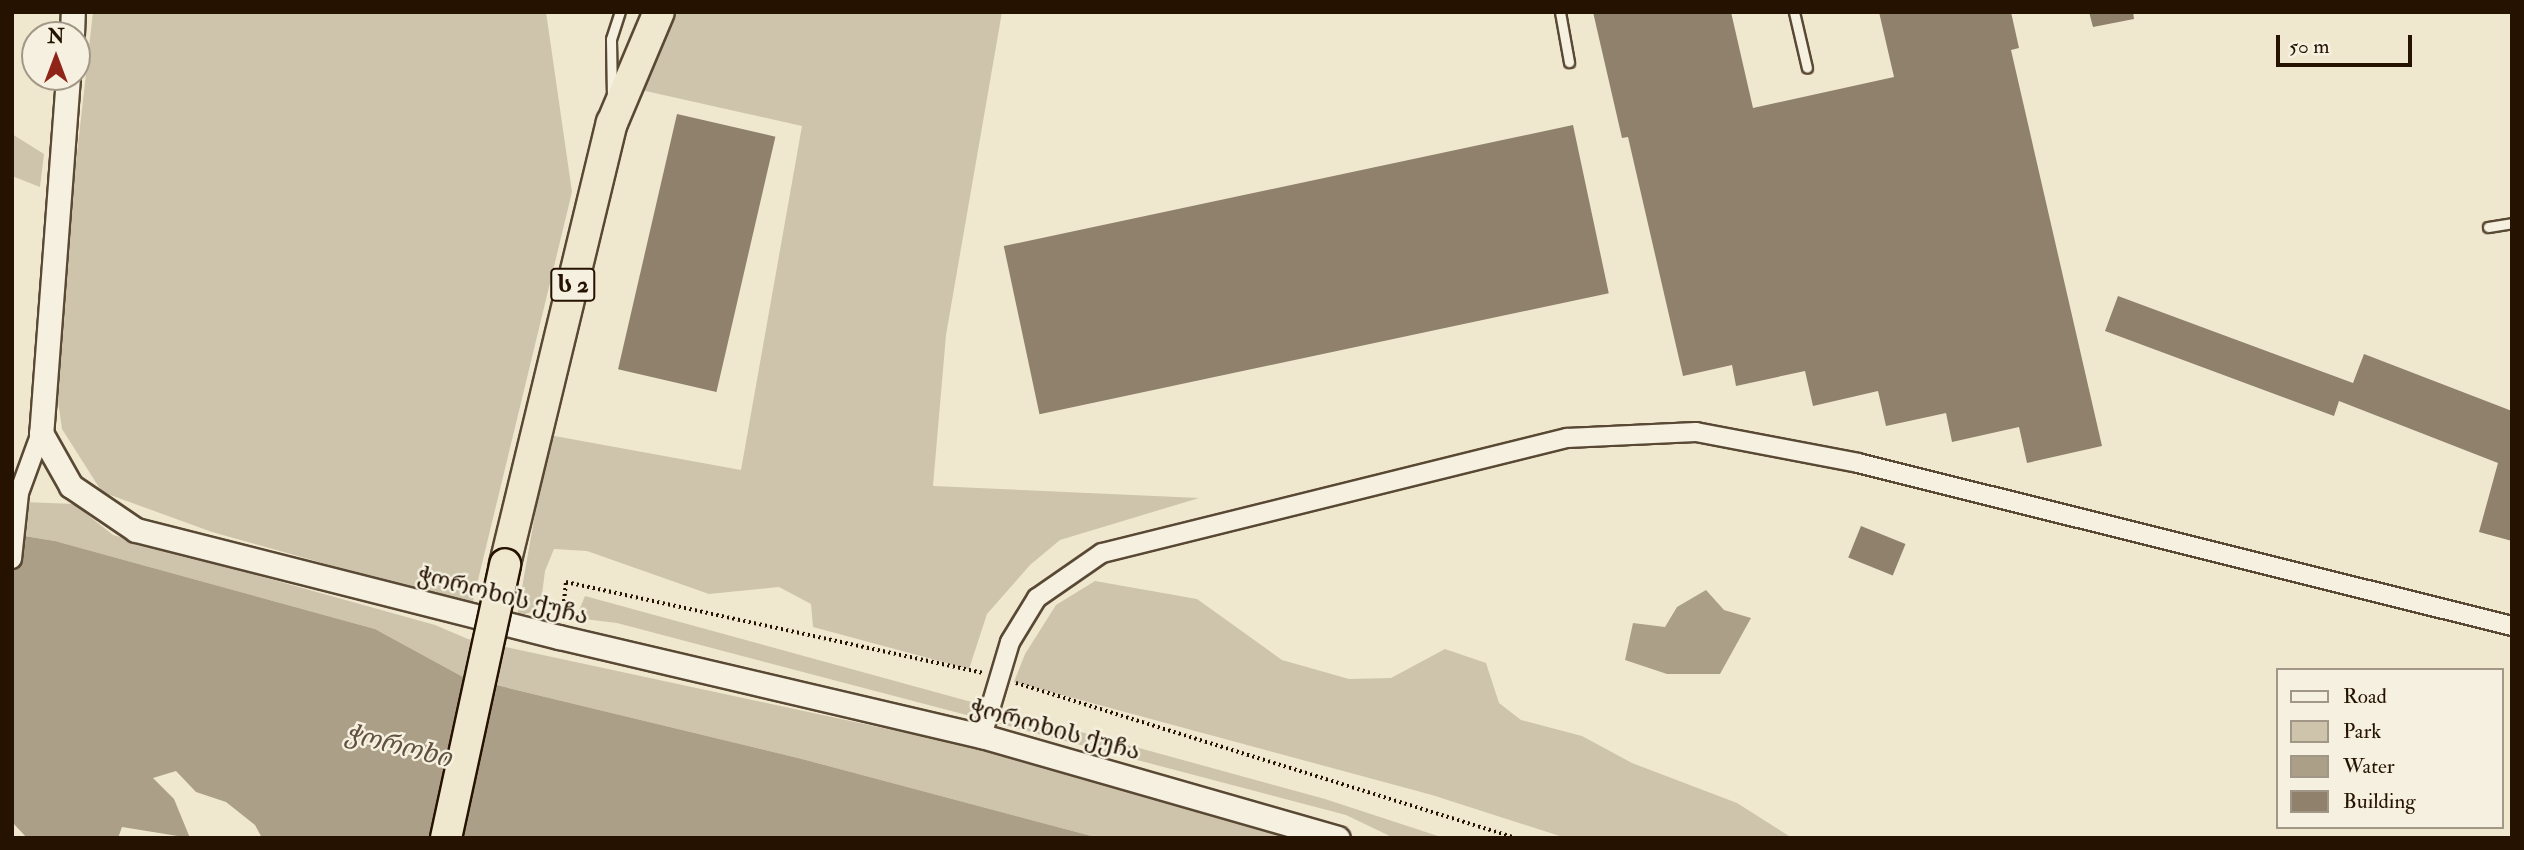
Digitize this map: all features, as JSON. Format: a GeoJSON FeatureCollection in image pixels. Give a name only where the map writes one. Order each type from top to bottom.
{"type":"FeatureCollection","features":[{"type":"Feature","properties":{"kind":"highway","name":"ს 2"},"geometry":{"type":"LineString","coordinates":[[446,838],[505,564],[612,123],[659,12]]}},
{"type":"Feature","properties":{"kind":"street"},"geometry":{"type":"LineString","coordinates":[[12,559],[19,493],[41,433],[67,91]]}},
{"type":"Feature","properties":{"kind":"street"},"geometry":{"type":"LineString","coordinates":[[982,736],[1010,642],[1037,598],[1102,553],[1567,438],[1696,432],[1858,463],[2512,626]]}},
{"type":"Feature","properties":{"kind":"street","name":"ჭოროხის ქუჩა"},"geometry":{"type":"LineString","coordinates":[[41,433],[71,486],[136,530],[559,637],[982,736],[1338,838]]}},
{"type":"Feature","properties":{"kind":"lane"},"geometry":{"type":"LineString","coordinates":[[612,123],[611,39],[620,12]]}},
{"type":"Feature","properties":{"kind":"lane"},"geometry":{"type":"LineString","coordinates":[[1560,12],[1569,62]]}},
{"type":"Feature","properties":{"kind":"lane"},"geometry":{"type":"LineString","coordinates":[[1794,12],[1807,68]]}},
{"type":"Feature","properties":{"kind":"lane"},"geometry":{"type":"LineString","coordinates":[[2488,227],[2512,223]]}},
{"type":"Feature","properties":{"kind":"path"},"geometry":{"type":"LineString","coordinates":[[559,637],[566,582],[1001,678],[1516,838]]}},
{"type":"Feature","properties":{"kind":"green space"},"geometry":{"type":"Polygon","coordinates":[[[93,12],[546,12],[572,192],[472,605],[212,532],[102,492],[62,429],[53,366],[84,91],[91,91],[93,12]]]}},
{"type":"Feature","properties":{"kind":"green space"},"geometry":{"type":"Polygon","coordinates":[[[678,12],[1002,12],[946,335],[933,486],[1199,498],[1060,540],[1030,565],[987,614],[969,669],[813,627],[811,604],[779,587],[709,594],[587,551],[554,549],[545,571],[540,610],[517,616],[549,435],[741,470],[802,126],[641,90],[678,12]]]}},
{"type":"Feature","properties":{"kind":"green space"},"geometry":{"type":"Polygon","coordinates":[[[12,134],[44,154],[40,187],[12,176],[12,134]]]}},
{"type":"Feature","properties":{"kind":"green space"},"geometry":{"type":"Polygon","coordinates":[[[24,502],[74,504],[113,535],[435,625],[468,639],[981,749],[1296,838],[1099,838],[802,759],[463,677],[375,629],[55,541],[12,534],[24,502]]]}},
{"type":"Feature","properties":{"kind":"green space"},"geometry":{"type":"Polygon","coordinates":[[[1095,581],[1197,599],[1282,660],[1349,679],[1391,678],[1445,649],[1486,663],[1499,703],[1521,720],[1582,736],[1632,763],[1737,803],[1792,838],[1566,838],[1432,795],[1014,682],[1025,654],[1056,605],[1095,581]]]}},
{"type":"Feature","properties":{"kind":"green space"},"geometry":{"type":"Polygon","coordinates":[[[585,596],[1325,799],[1444,838],[1394,838],[1346,815],[617,623],[576,618],[585,596]]]}},
{"type":"Feature","properties":{"kind":"water","name":"ჭოროხი"},"geometry":{"type":"Polygon","coordinates":[[[12,534],[55,541],[375,629],[463,677],[802,759],[1099,838],[262,838],[255,825],[226,802],[196,792],[176,771],[153,778],[174,799],[190,838],[122,827],[118,838],[27,838],[12,822],[12,534]]]}},
{"type":"Feature","properties":{"kind":"water"},"geometry":{"type":"Polygon","coordinates":[[[1706,590],[1724,610],[1751,618],[1720,674],[1667,674],[1625,660],[1633,623],[1665,627],[1677,607],[1706,590]]]}},
{"type":"Feature","properties":{"kind":"building"},"geometry":{"type":"Polygon","coordinates":[[[1593,12],[1731,12],[1753,108],[1894,77],[1879,12],[2011,12],[2019,48],[2011,50],[2102,446],[2027,463],[2019,427],[1952,442],[1946,413],[1886,426],[1878,391],[1813,406],[1805,371],[1736,386],[1732,365],[1683,376],[1628,137],[1622,138],[1593,12]]]}},
{"type":"Feature","properties":{"kind":"building"},"geometry":{"type":"Polygon","coordinates":[[[2089,12],[2133,12],[2134,19],[2093,27],[2089,12]]]}},
{"type":"Feature","properties":{"kind":"building"},"geometry":{"type":"Polygon","coordinates":[[[677,114],[775,137],[716,392],[618,369],[677,114]]]}},
{"type":"Feature","properties":{"kind":"building"},"geometry":{"type":"Polygon","coordinates":[[[1573,125],[1609,293],[1039,414],[1004,246],[1573,125]]]}},
{"type":"Feature","properties":{"kind":"building"},"geometry":{"type":"Polygon","coordinates":[[[2118,296],[2353,383],[2364,354],[2512,411],[2512,541],[2479,532],[2498,463],[2339,401],[2334,416],[2105,331],[2118,296]]]}},
{"type":"Feature","properties":{"kind":"building"},"geometry":{"type":"Polygon","coordinates":[[[1861,526],[1906,544],[1893,576],[1848,558],[1861,526]]]}}]}
